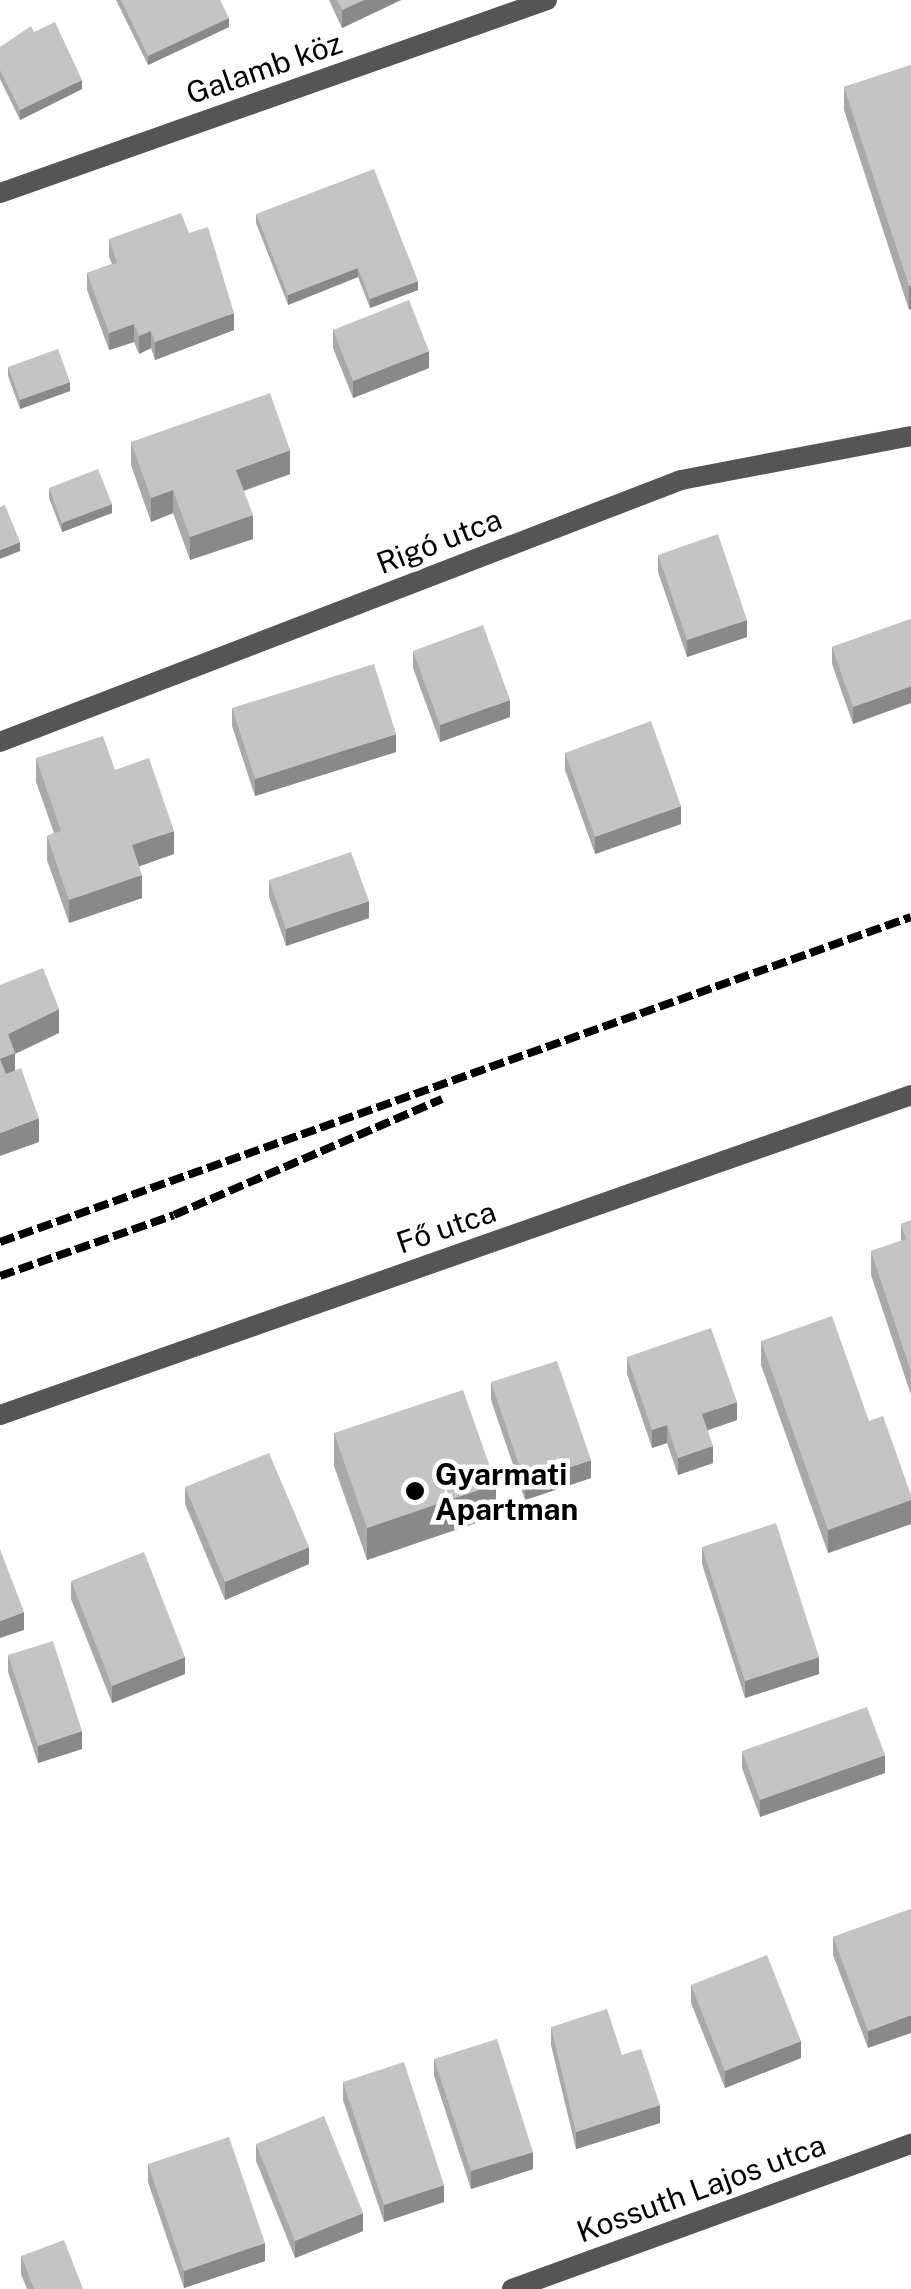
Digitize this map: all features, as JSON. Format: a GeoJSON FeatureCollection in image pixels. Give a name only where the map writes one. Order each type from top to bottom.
{"type":"FeatureCollection","features":[{"type":"Feature","properties":{"kind":"street","name":"Galamb köz"},"geometry":{"type":"LineString","coordinates":[[0,193],[547,0]]}},
{"type":"Feature","properties":{"kind":"street","name":"Rigó utca"},"geometry":{"type":"LineString","coordinates":[[0,742],[681,480],[911,436]]}},
{"type":"Feature","properties":{"kind":"street","name":"Fő utca"},"geometry":{"type":"LineString","coordinates":[[0,1415],[911,1095]]}},
{"type":"Feature","properties":{"kind":"street","name":"Kossuth Lajos utca"},"geometry":{"type":"LineString","coordinates":[[512,2289],[911,2144]]}},
{"type":"Feature","properties":{"kind":"building"},"geometry":{"type":"Polygon","coordinates":[[[121,0],[220,0],[229,18],[148,56],[121,0]]]}},
{"type":"Feature","properties":{"kind":"building"},"geometry":{"type":"Polygon","coordinates":[[[337,0],[364,0],[342,10],[337,0]]]}},
{"type":"Feature","properties":{"kind":"building"},"geometry":{"type":"Polygon","coordinates":[[[55,22],[82,80],[20,110],[0,70],[0,47],[31,26],[34,32],[55,22]]]}},
{"type":"Feature","properties":{"kind":"building"},"geometry":{"type":"Polygon","coordinates":[[[911,65],[911,286],[909,286],[844,87],[911,65]]]}},
{"type":"Feature","properties":{"kind":"building"},"geometry":{"type":"Polygon","coordinates":[[[374,169],[418,281],[370,299],[358,268],[288,295],[256,214],[374,169]]]}},
{"type":"Feature","properties":{"kind":"building"},"geometry":{"type":"Polygon","coordinates":[[[181,213],[189,233],[208,227],[234,313],[155,342],[151,331],[139,336],[134,324],[109,333],[87,273],[117,263],[109,239],[181,213]]]}},
{"type":"Feature","properties":{"kind":"building"},"geometry":{"type":"Polygon","coordinates":[[[409,300],[429,351],[353,381],[333,330],[409,300]]]}},
{"type":"Feature","properties":{"kind":"building"},"geometry":{"type":"Polygon","coordinates":[[[58,349],[70,382],[20,400],[8,367],[58,349]]]}},
{"type":"Feature","properties":{"kind":"building"},"geometry":{"type":"Polygon","coordinates":[[[270,393],[290,450],[236,470],[253,515],[190,537],[173,490],[151,498],[131,442],[270,393]]]}},
{"type":"Feature","properties":{"kind":"building"},"geometry":{"type":"Polygon","coordinates":[[[98,469],[112,504],[62,523],[49,488],[98,469]]]}},
{"type":"Feature","properties":{"kind":"building"},"geometry":{"type":"Polygon","coordinates":[[[5,505],[20,542],[0,550],[0,507],[5,505]]]}},
{"type":"Feature","properties":{"kind":"building"},"geometry":{"type":"Polygon","coordinates":[[[718,534],[747,620],[687,640],[658,555],[718,534]]]}},
{"type":"Feature","properties":{"kind":"building"},"geometry":{"type":"Polygon","coordinates":[[[911,619],[911,686],[853,707],[832,647],[911,619]]]}},
{"type":"Feature","properties":{"kind":"building"},"geometry":{"type":"Polygon","coordinates":[[[483,625],[510,700],[440,725],[413,651],[483,625]]]}},
{"type":"Feature","properties":{"kind":"building"},"geometry":{"type":"Polygon","coordinates":[[[374,664],[396,734],[255,779],[232,708],[374,664]]]}},
{"type":"Feature","properties":{"kind":"building"},"geometry":{"type":"Polygon","coordinates":[[[651,721],[681,806],[595,837],[565,753],[651,721]]]}},
{"type":"Feature","properties":{"kind":"building"},"geometry":{"type":"Polygon","coordinates":[[[103,736],[115,770],[149,758],[174,831],[132,845],[142,875],[69,900],[47,836],[61,831],[36,758],[103,736]]]}},
{"type":"Feature","properties":{"kind":"building"},"geometry":{"type":"Polygon","coordinates":[[[351,852],[369,901],[286,929],[269,880],[351,852]]]}},
{"type":"Feature","properties":{"kind":"building"},"geometry":{"type":"Polygon","coordinates":[[[43,968],[59,1009],[8,1034],[15,1053],[0,1059],[0,985],[43,968]]]}},
{"type":"Feature","properties":{"kind":"building"},"geometry":{"type":"Polygon","coordinates":[[[0,1059],[6,1074],[21,1068],[39,1118],[0,1133],[0,1059]]]}},
{"type":"Feature","properties":{"kind":"building"},"geometry":{"type":"Polygon","coordinates":[[[911,1220],[911,1372],[871,1251],[906,1239],[901,1224],[911,1220]]]}},
{"type":"Feature","properties":{"kind":"building"},"geometry":{"type":"Polygon","coordinates":[[[832,1316],[869,1421],[883,1416],[911,1500],[828,1530],[761,1341],[832,1316]]]}},
{"type":"Feature","properties":{"kind":"building"},"geometry":{"type":"Polygon","coordinates":[[[711,1328],[737,1402],[702,1414],[713,1446],[678,1458],[667,1425],[652,1430],[627,1357],[711,1328]]]}},
{"type":"Feature","properties":{"kind":"building"},"geometry":{"type":"Polygon","coordinates":[[[557,1361],[591,1460],[525,1483],[491,1382],[557,1361]]]}},
{"type":"Feature","properties":{"kind":"building","name":"Gyarmati Apartman"},"geometry":{"type":"Polygon","coordinates":[[[463,1390],[496,1484],[367,1528],[334,1433],[463,1390]]]}},
{"type":"Feature","properties":{"kind":"building"},"geometry":{"type":"Polygon","coordinates":[[[269,1453],[309,1547],[225,1582],[185,1487],[269,1453]]]}},
{"type":"Feature","properties":{"kind":"building"},"geometry":{"type":"Polygon","coordinates":[[[776,1523],[819,1657],[745,1681],[702,1547],[776,1523]]]}},
{"type":"Feature","properties":{"kind":"building"},"geometry":{"type":"Polygon","coordinates":[[[0,1549],[24,1612],[0,1621],[0,1549]]]}},
{"type":"Feature","properties":{"kind":"building"},"geometry":{"type":"Polygon","coordinates":[[[144,1552],[185,1657],[112,1686],[71,1581],[144,1552]]]}},
{"type":"Feature","properties":{"kind":"building"},"geometry":{"type":"Polygon","coordinates":[[[53,1641],[82,1731],[38,1746],[8,1655],[53,1641]]]}},
{"type":"Feature","properties":{"kind":"building"},"geometry":{"type":"Polygon","coordinates":[[[867,1707],[885,1755],[760,1800],[742,1751],[867,1707]]]}},
{"type":"Feature","properties":{"kind":"building"},"geometry":{"type":"Polygon","coordinates":[[[911,1909],[911,2015],[868,2031],[833,1937],[911,1909]]]}},
{"type":"Feature","properties":{"kind":"building"},"geometry":{"type":"Polygon","coordinates":[[[767,1955],[801,2041],[725,2071],[691,1985],[767,1955]]]}},
{"type":"Feature","properties":{"kind":"building"},"geometry":{"type":"Polygon","coordinates":[[[607,2009],[622,2055],[641,2049],[660,2105],[576,2132],[551,2027],[607,2009]]]}},
{"type":"Feature","properties":{"kind":"building"},"geometry":{"type":"Polygon","coordinates":[[[497,2039],[533,2152],[471,2171],[434,2059],[497,2039]]]}},
{"type":"Feature","properties":{"kind":"building"},"geometry":{"type":"Polygon","coordinates":[[[404,2062],[444,2185],[384,2205],[343,2082],[404,2062]]]}},
{"type":"Feature","properties":{"kind":"building"},"geometry":{"type":"Polygon","coordinates":[[[324,2116],[363,2213],[295,2241],[256,2144],[324,2116]]]}},
{"type":"Feature","properties":{"kind":"building"},"geometry":{"type":"Polygon","coordinates":[[[229,2137],[265,2243],[184,2271],[148,2164],[229,2137]]]}},
{"type":"Feature","properties":{"kind":"building"},"geometry":{"type":"Polygon","coordinates":[[[64,2240],[83,2289],[34,2289],[21,2256],[64,2240]]]}},
{"type":"Feature","properties":{"kind":"railway"},"geometry":{"type":"LineString","coordinates":[[0,1242],[911,917]]}},
{"type":"Feature","properties":{"kind":"railway"},"geometry":{"type":"LineString","coordinates":[[0,1276],[174,1215],[442,1099]]}},
{"type":"Feature","properties":{"kind":"place","name":"Gyarmati Apartman"},"geometry":{"type":"Point","coordinates":[415,1491]}}]}
